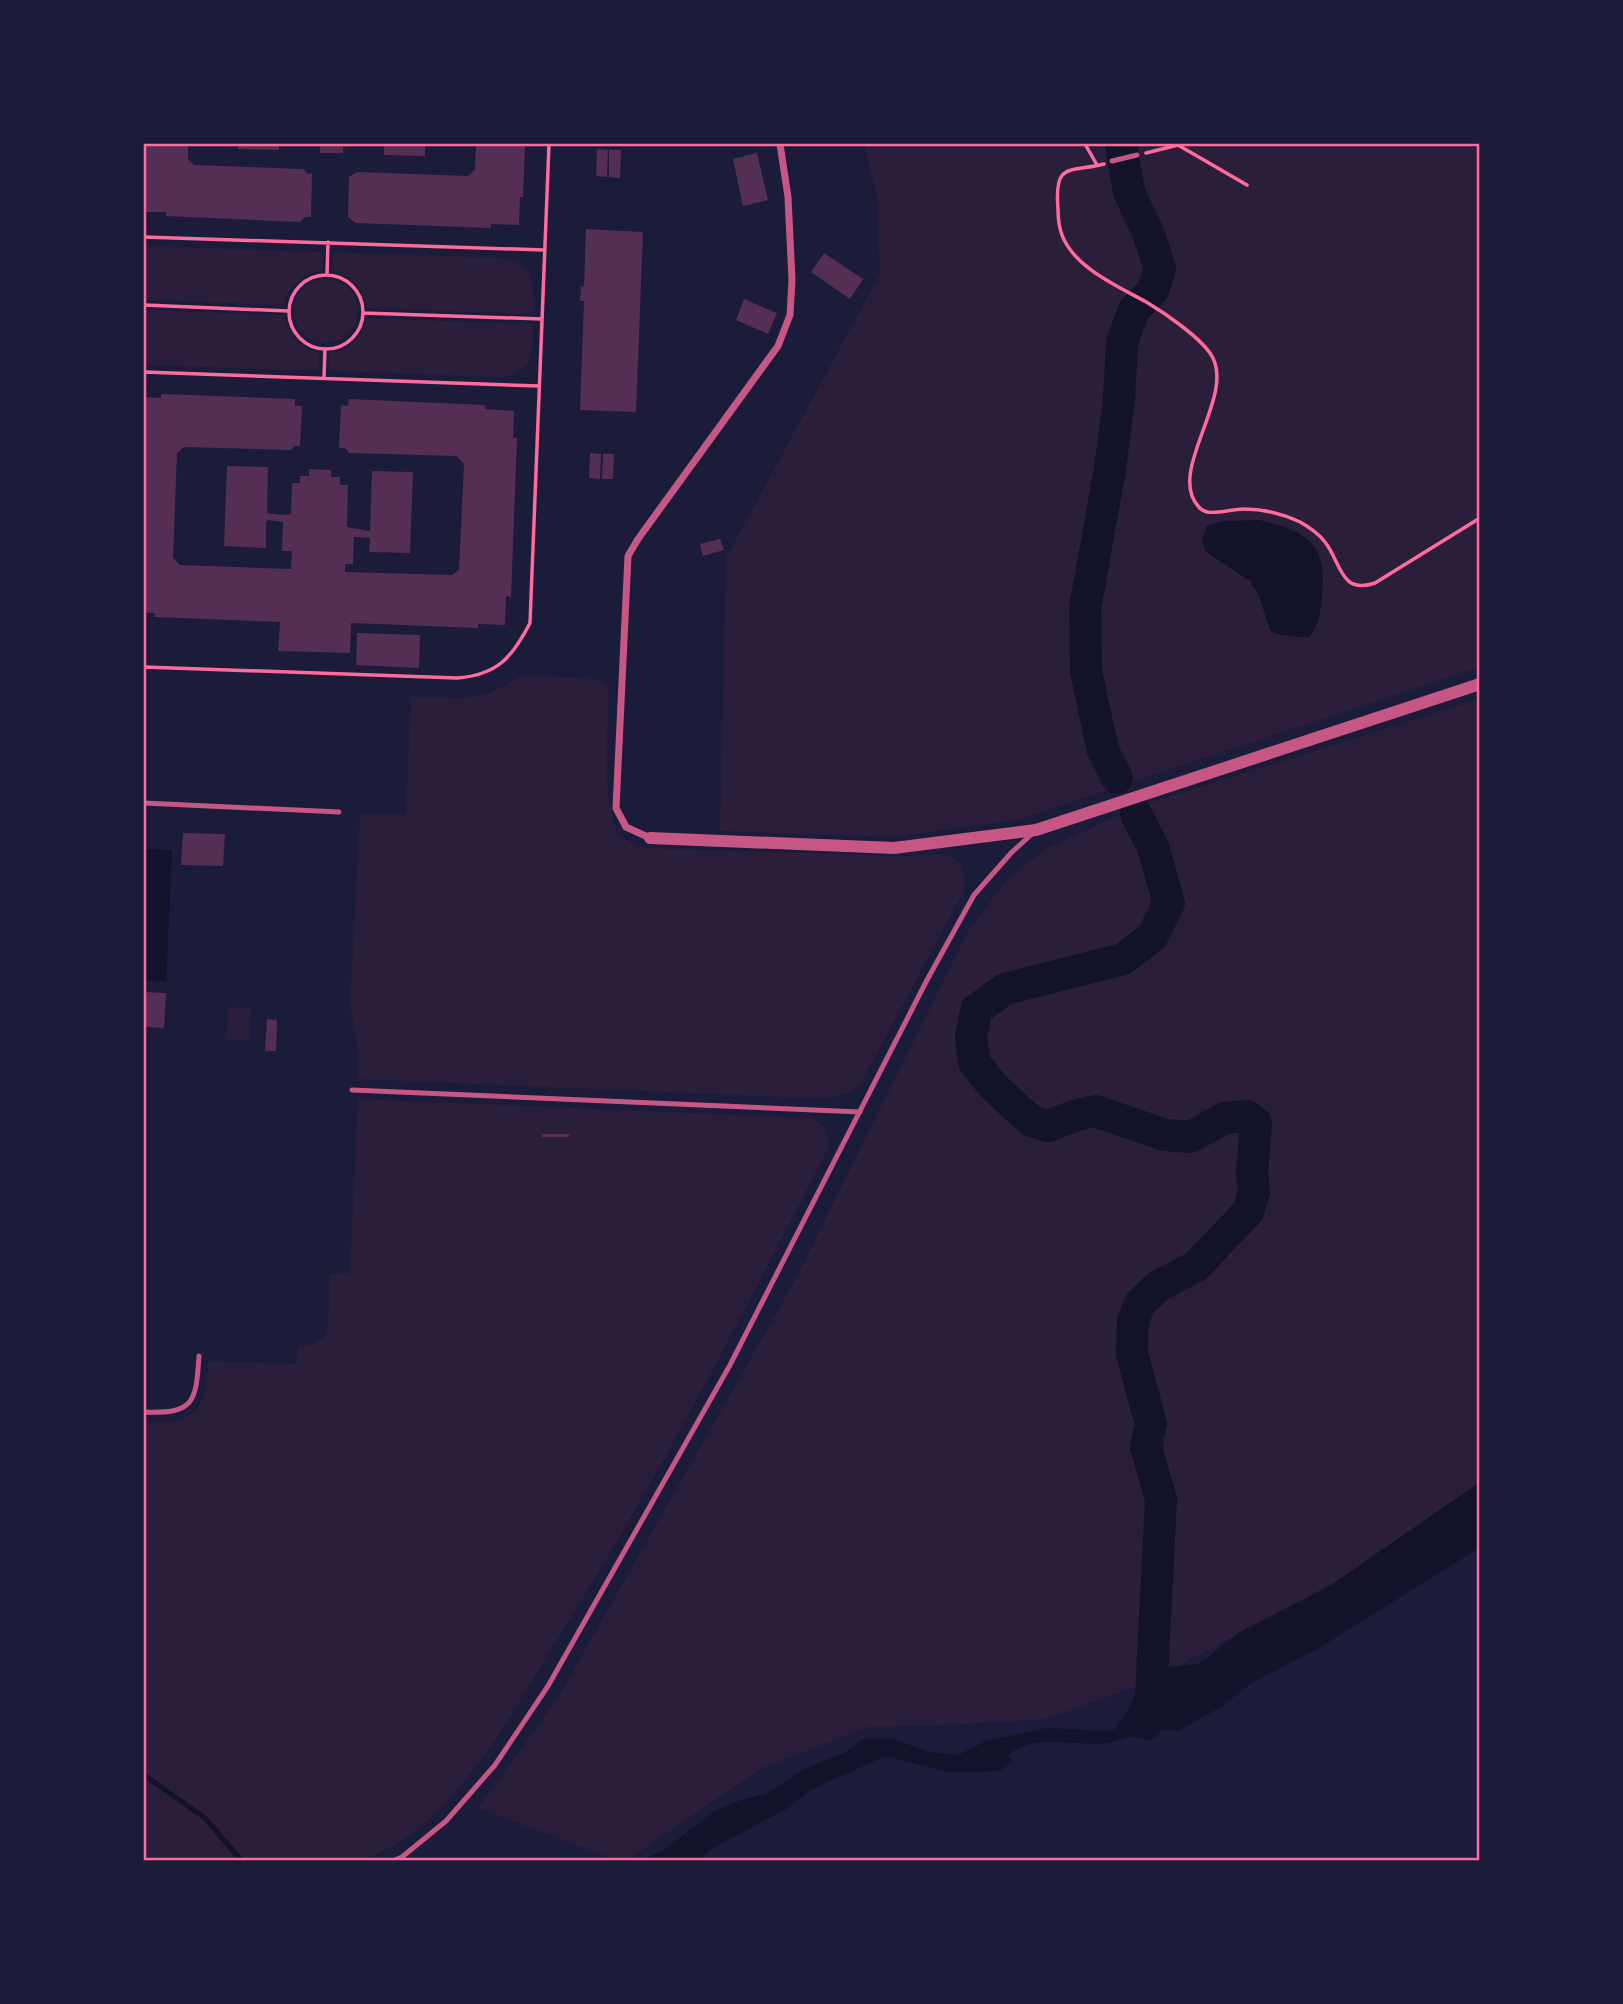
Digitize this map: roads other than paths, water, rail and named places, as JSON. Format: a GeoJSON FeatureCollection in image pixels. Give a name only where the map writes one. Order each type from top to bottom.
{"type":"FeatureCollection","features":[{"type":"Feature","properties":{"kind":"street"},"geometry":{"type":"LineString","coordinates":[[780,144],[788,197],[792,280],[790,314],[778,346],[628,556],[615,808],[626,827],[650,838],[894,848],[1036,830],[1479,684]]}},
{"type":"Feature","properties":{"kind":"lane"},"geometry":{"type":"LineString","coordinates":[[1112,161],[1137,155]]}},
{"type":"Feature","properties":{"kind":"lane"},"geometry":{"type":"LineString","coordinates":[[144,803],[339,812]]}},
{"type":"Feature","properties":{"kind":"lane"},"geometry":{"type":"LineString","coordinates":[[395,1860],[446,1821],[511,1744],[548,1686],[730,1365],[974,895],[1012,852],[1036,830]]}},
{"type":"Feature","properties":{"kind":"lane"},"geometry":{"type":"LineString","coordinates":[[352,1090],[860,1112]]}},
{"type":"Feature","properties":{"kind":"lane"},"geometry":{"type":"LineString","coordinates":[[144,1412],[176,1411],[188,1404],[195,1391],[199,1356]]}},
{"type":"Feature","properties":{"kind":"waterway"},"geometry":{"type":"LineString","coordinates":[[1117,778],[1103,751],[1086,671],[1085,608],[1110,469],[1119,400],[1122,342],[1134,310],[1153,290],[1160,269],[1149,235],[1129,192],[1121,144]]}},
{"type":"Feature","properties":{"kind":"waterway"},"geometry":{"type":"LineString","coordinates":[[1136,814],[1153,847],[1169,903],[1152,937],[1123,959],[1005,989],[976,1010],[971,1038],[974,1062],[993,1086],[1031,1121],[1048,1126],[1095,1111],[1165,1135],[1190,1137],[1225,1118],[1247,1116],[1256,1123],[1252,1173],[1254,1192],[1248,1212],[1195,1267],[1160,1285],[1141,1302],[1133,1320],[1132,1354],[1151,1424],[1146,1447],[1161,1500],[1150,1715]]}},
{"type":"Feature","properties":{"kind":"waterway"},"geometry":{"type":"LineString","coordinates":[[144,1775],[205,1818],[241,1860]]}}]}
